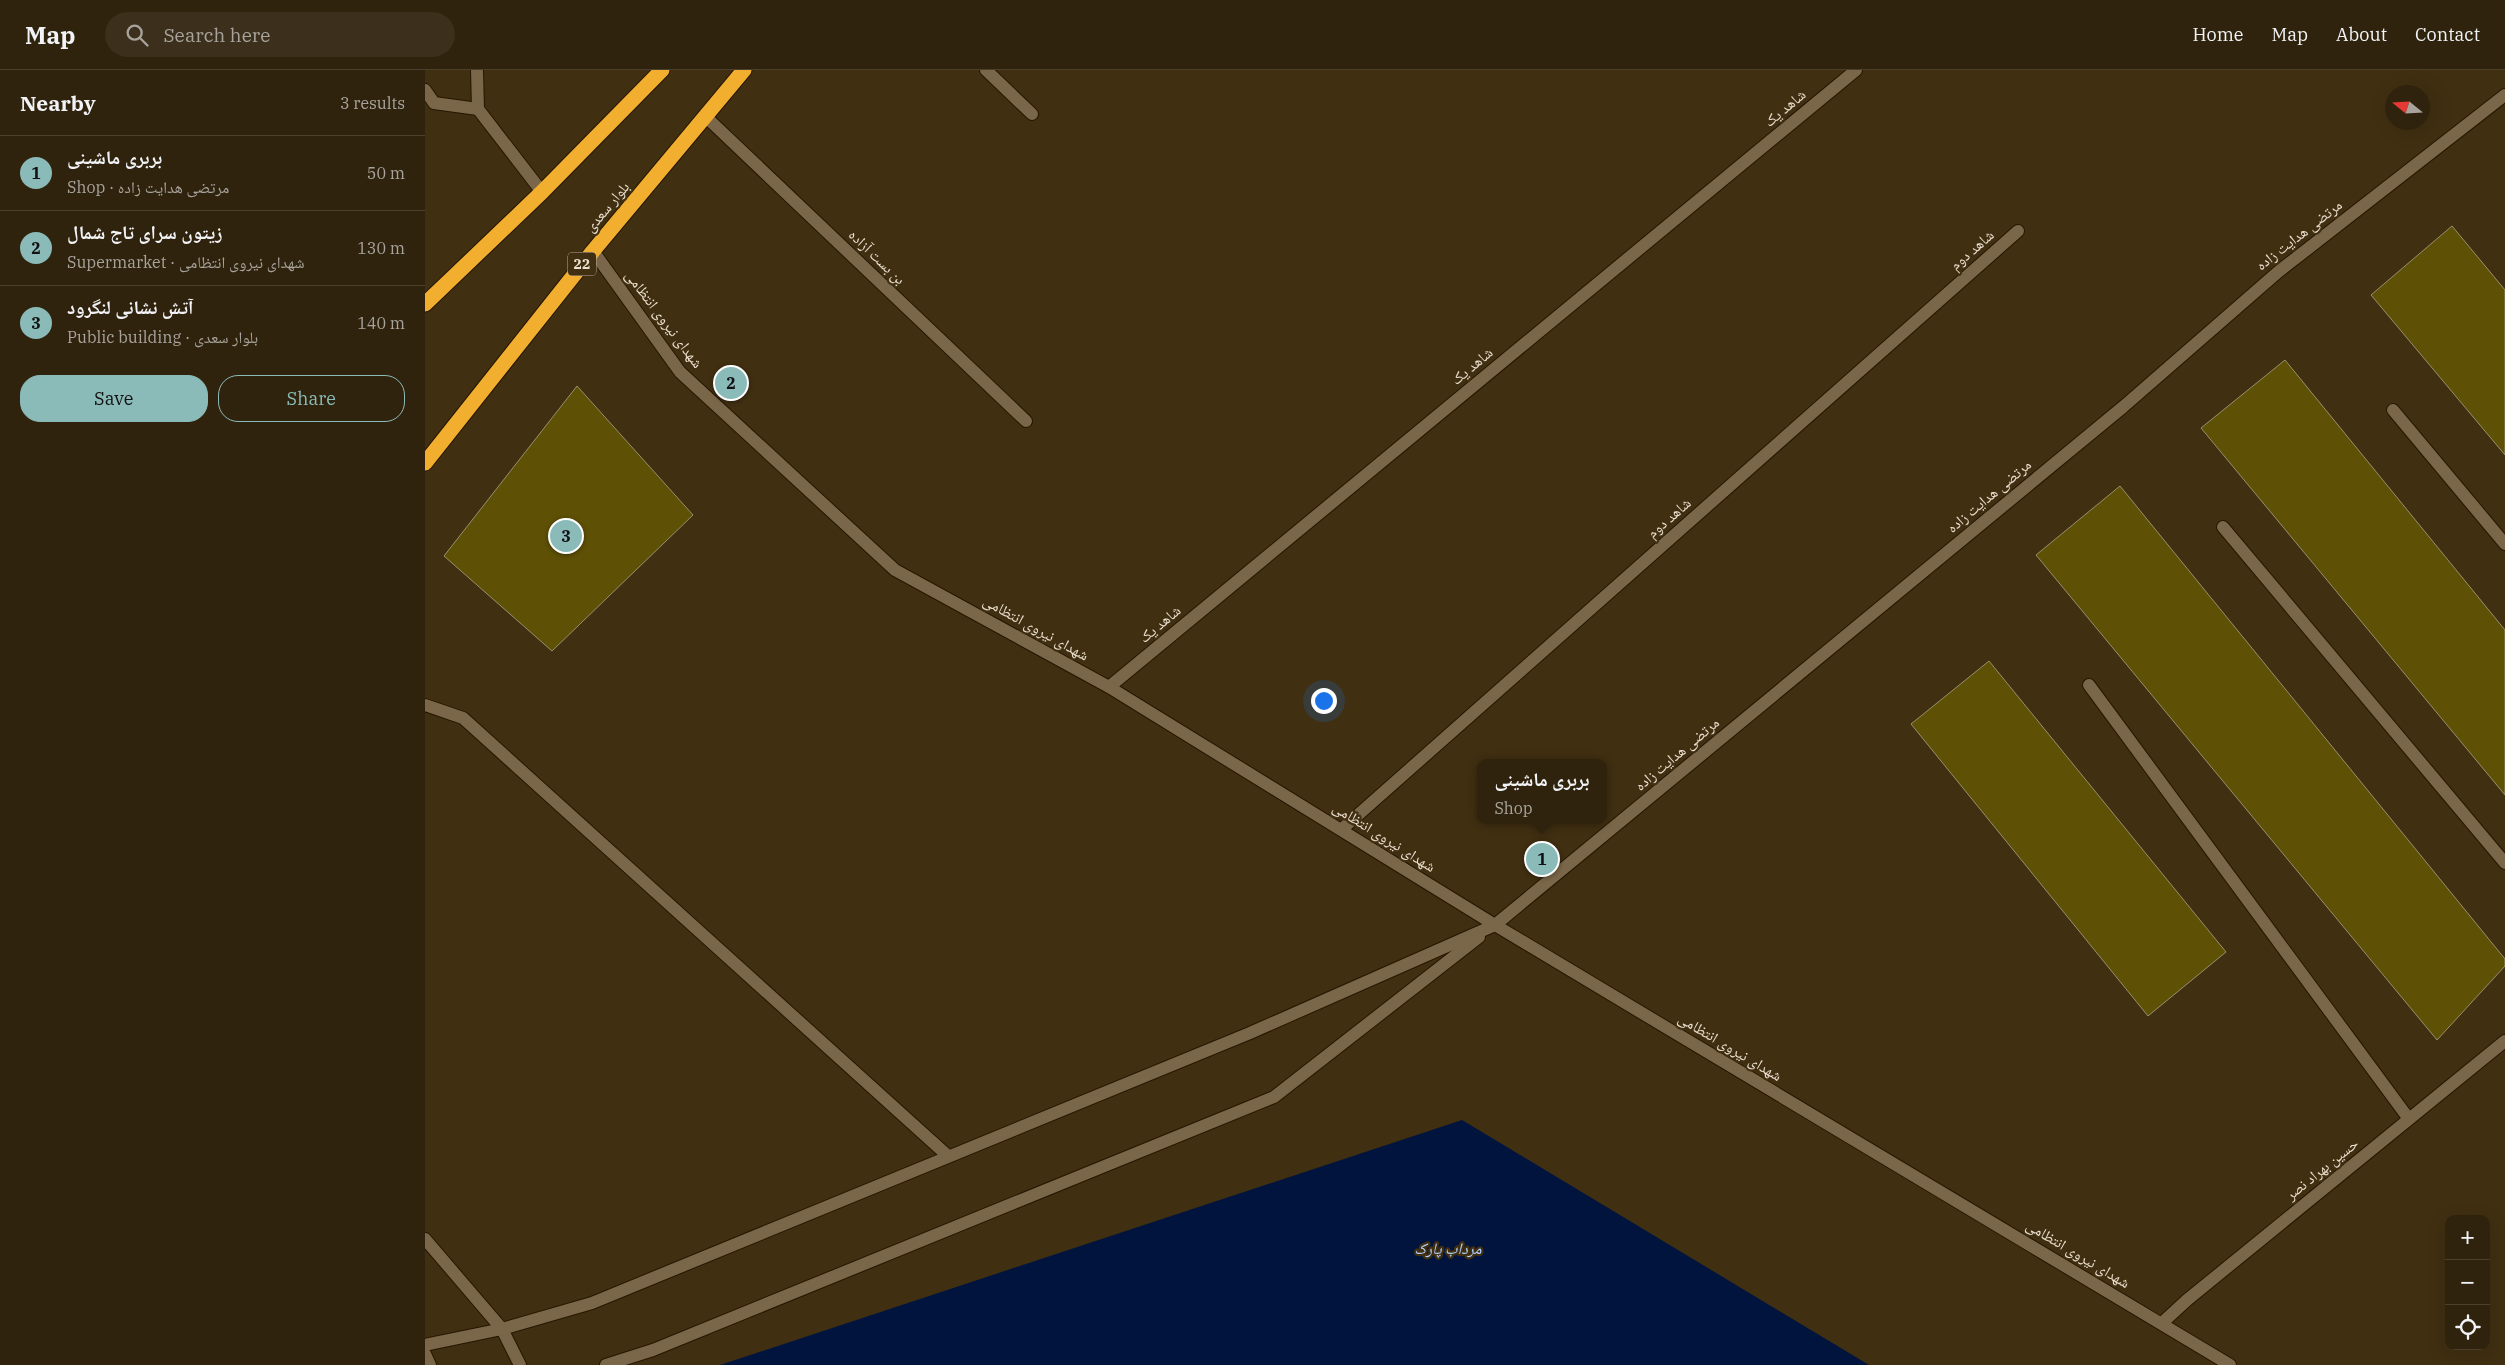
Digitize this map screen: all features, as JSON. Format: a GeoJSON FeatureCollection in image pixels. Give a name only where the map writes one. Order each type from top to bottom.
{"type":"FeatureCollection","features":[{"type":"Feature","properties":{"kind":"highway"},"geometry":{"type":"LineString","coordinates":[[425,304],[542,192],[662,70]]}},
{"type":"Feature","properties":{"kind":"highway","name":"بلوار سعدی"},"geometry":{"type":"LineString","coordinates":[[427,460],[593,251],[744,70]]}},
{"type":"Feature","properties":{"kind":"street"},"geometry":{"type":"LineString","coordinates":[[477,70],[478,109],[542,192]]}},
{"type":"Feature","properties":{"kind":"street"},"geometry":{"type":"LineString","coordinates":[[985,70],[1032,114]]}},
{"type":"Feature","properties":{"kind":"street","name":"شاهد یک"},"geometry":{"type":"LineString","coordinates":[[1109,687],[1856,70]]}},
{"type":"Feature","properties":{"kind":"street"},"geometry":{"type":"LineString","coordinates":[[425,90],[434,103],[478,109]]}},
{"type":"Feature","properties":{"kind":"street","name":"مرتضی هدایت زاده"},"geometry":{"type":"LineString","coordinates":[[1495,925],[2115,414],[2277,272],[2505,95]]}},
{"type":"Feature","properties":{"kind":"street","name":"بن بست آزاده"},"geometry":{"type":"LineString","coordinates":[[705,116],[1026,421]]}},
{"type":"Feature","properties":{"kind":"street","name":"شاهد دوم"},"geometry":{"type":"LineString","coordinates":[[1342,829],[2018,232]]}},
{"type":"Feature","properties":{"kind":"street","name":"شهدای نیروی انتظامی"},"geometry":{"type":"LineString","coordinates":[[593,251],[680,372],[895,570],[1109,687],[1495,925],[2231,1365]]}},
{"type":"Feature","properties":{"kind":"street"},"geometry":{"type":"LineString","coordinates":[[2393,410],[2505,544]]}},
{"type":"Feature","properties":{"kind":"street"},"geometry":{"type":"LineString","coordinates":[[2223,527],[2505,863]]}},
{"type":"Feature","properties":{"kind":"street"},"geometry":{"type":"LineString","coordinates":[[2089,685],[2409,1119]]}},
{"type":"Feature","properties":{"kind":"street"},"geometry":{"type":"LineString","coordinates":[[425,705],[463,718],[948,1156]]}},
{"type":"Feature","properties":{"kind":"street"},"geometry":{"type":"LineString","coordinates":[[425,1345],[502,1329],[592,1303],[1251,1033],[1495,925]]}},
{"type":"Feature","properties":{"kind":"street"},"geometry":{"type":"LineString","coordinates":[[607,1365],[653,1350],[1274,1097],[1495,925]]}},
{"type":"Feature","properties":{"kind":"street","name":"حسین بهراد نصر"},"geometry":{"type":"LineString","coordinates":[[2162,1323],[2187,1300],[2505,1041]]}},
{"type":"Feature","properties":{"kind":"street"},"geometry":{"type":"LineString","coordinates":[[425,1239],[502,1329],[520,1365]]}},
{"type":"Feature","properties":{"kind":"street"},"geometry":{"type":"LineString","coordinates":[[425,1354],[430,1365]]}},
{"type":"Feature","properties":{"kind":"water","name":"مرداب پارک"},"geometry":{"type":"Polygon","coordinates":[[[1462,1120],[1869,1365],[720,1365],[1462,1120]]]}},
{"type":"Feature","properties":{"kind":"building"},"geometry":{"type":"Polygon","coordinates":[[[2452,226],[2505,290],[2505,455],[2371,295],[2452,226]]]}},
{"type":"Feature","properties":{"kind":"building"},"geometry":{"type":"Polygon","coordinates":[[[2285,360],[2505,630],[2505,795],[2201,428],[2285,360]]]}},
{"type":"Feature","properties":{"kind":"building"},"geometry":{"type":"Polygon","coordinates":[[[577,386],[693,515],[552,651],[444,556],[577,386]]]}},
{"type":"Feature","properties":{"kind":"building"},"geometry":{"type":"Polygon","coordinates":[[[2120,486],[2505,959],[2505,966],[2437,1040],[2036,555],[2120,486]]]}},
{"type":"Feature","properties":{"kind":"building"},"geometry":{"type":"Polygon","coordinates":[[[1989,661],[2226,952],[2148,1016],[1911,724],[1989,661]]]}},
{"type":"Feature","properties":{"kind":"place","name":"زیتون سرای تاج شمال"},"geometry":{"type":"Point","coordinates":[731,383]}},
{"type":"Feature","properties":{"kind":"place","name":"آتش نشانی لنگرود"},"geometry":{"type":"Point","coordinates":[566,536]}},
{"type":"Feature","properties":{"kind":"place","name":"بربری ماشینی"},"geometry":{"type":"Point","coordinates":[1542,859]}}]}
